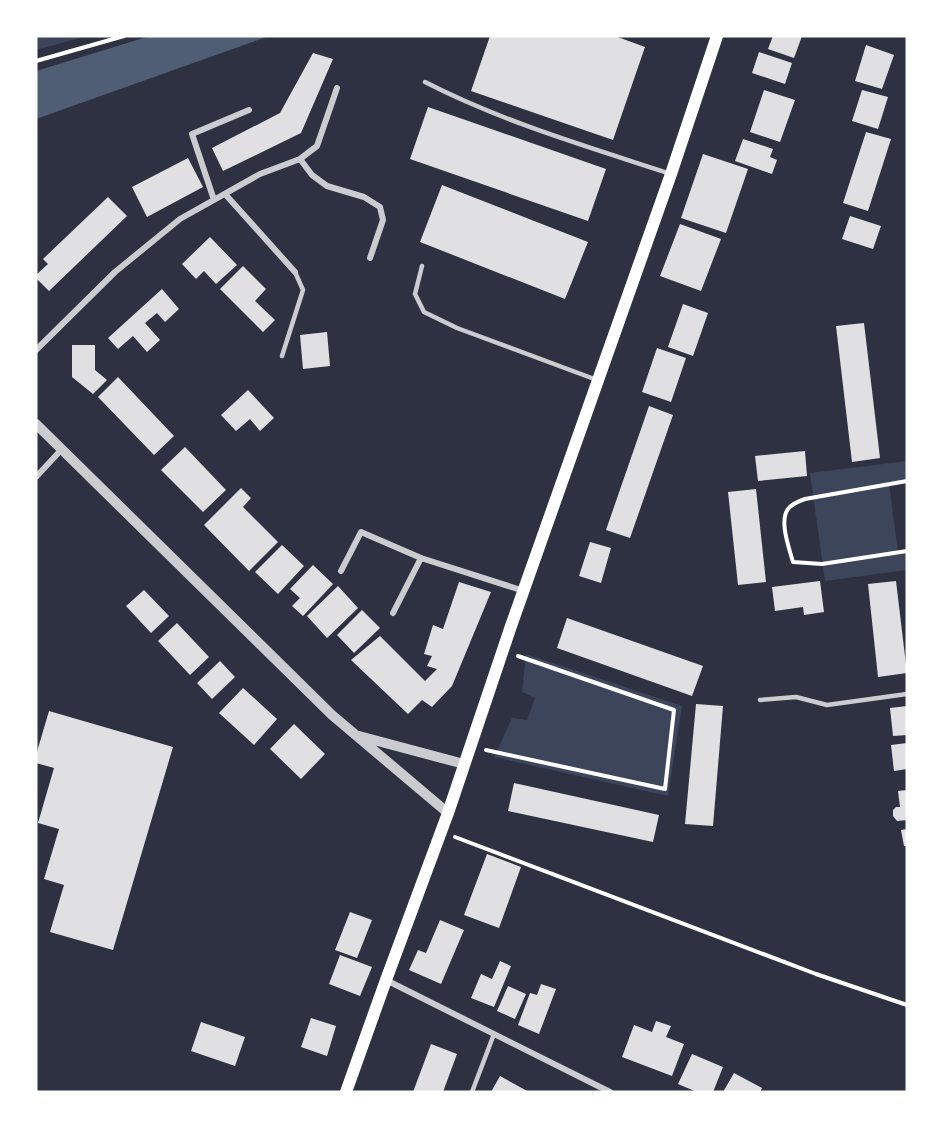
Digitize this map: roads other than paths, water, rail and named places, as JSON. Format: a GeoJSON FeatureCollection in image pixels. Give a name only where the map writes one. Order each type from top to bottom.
{"type":"FeatureCollection","features":[{"type":"Feature","properties":{"kind":"main road"},"geometry":{"type":"LineString","coordinates":[[346,1092],[448,813],[717,36]]}},
{"type":"Feature","properties":{"kind":"street"},"geometry":{"type":"LineString","coordinates":[[36,350],[115,272],[180,219],[260,174],[300,159],[317,146],[338,88]]}},
{"type":"Feature","properties":{"kind":"street"},"geometry":{"type":"LineString","coordinates":[[214,200],[192,134],[249,110]]}},
{"type":"Feature","properties":{"kind":"street"},"geometry":{"type":"LineString","coordinates":[[300,159],[312,176],[327,186],[363,197],[381,207],[383,220],[370,258]]}},
{"type":"Feature","properties":{"kind":"street"},"geometry":{"type":"LineString","coordinates":[[225,194],[295,272]]}},
{"type":"Feature","properties":{"kind":"street"},"geometry":{"type":"LineString","coordinates":[[36,424],[332,716],[448,813]]}},
{"type":"Feature","properties":{"kind":"street"},"geometry":{"type":"LineString","coordinates":[[36,477],[62,448]]}},
{"type":"Feature","properties":{"kind":"street"},"geometry":{"type":"LineString","coordinates":[[341,571],[361,531],[421,558],[524,591]]}},
{"type":"Feature","properties":{"kind":"street"},"geometry":{"type":"LineString","coordinates":[[393,613],[421,558]]}},
{"type":"Feature","properties":{"kind":"street"},"geometry":{"type":"LineString","coordinates":[[355,735],[464,764]]}},
{"type":"Feature","properties":{"kind":"street"},"geometry":{"type":"LineString","coordinates":[[386,980],[610,1092]]}},
{"type":"Feature","properties":{"kind":"lane"},"geometry":{"type":"LineString","coordinates":[[425,82],[457,98],[554,136],[671,174]]}},
{"type":"Feature","properties":{"kind":"lane"},"geometry":{"type":"LineString","coordinates":[[422,266],[415,294],[424,312],[457,328],[597,380]]}},
{"type":"Feature","properties":{"kind":"lane"},"geometry":{"type":"LineString","coordinates":[[282,356],[303,290],[295,272]]}},
{"type":"Feature","properties":{"kind":"lane"},"geometry":{"type":"LineString","coordinates":[[760,700],[796,698],[827,705],[907,694]]}},
{"type":"Feature","properties":{"kind":"lane"},"geometry":{"type":"LineString","coordinates":[[472,1092],[494,1034]]}}]}
